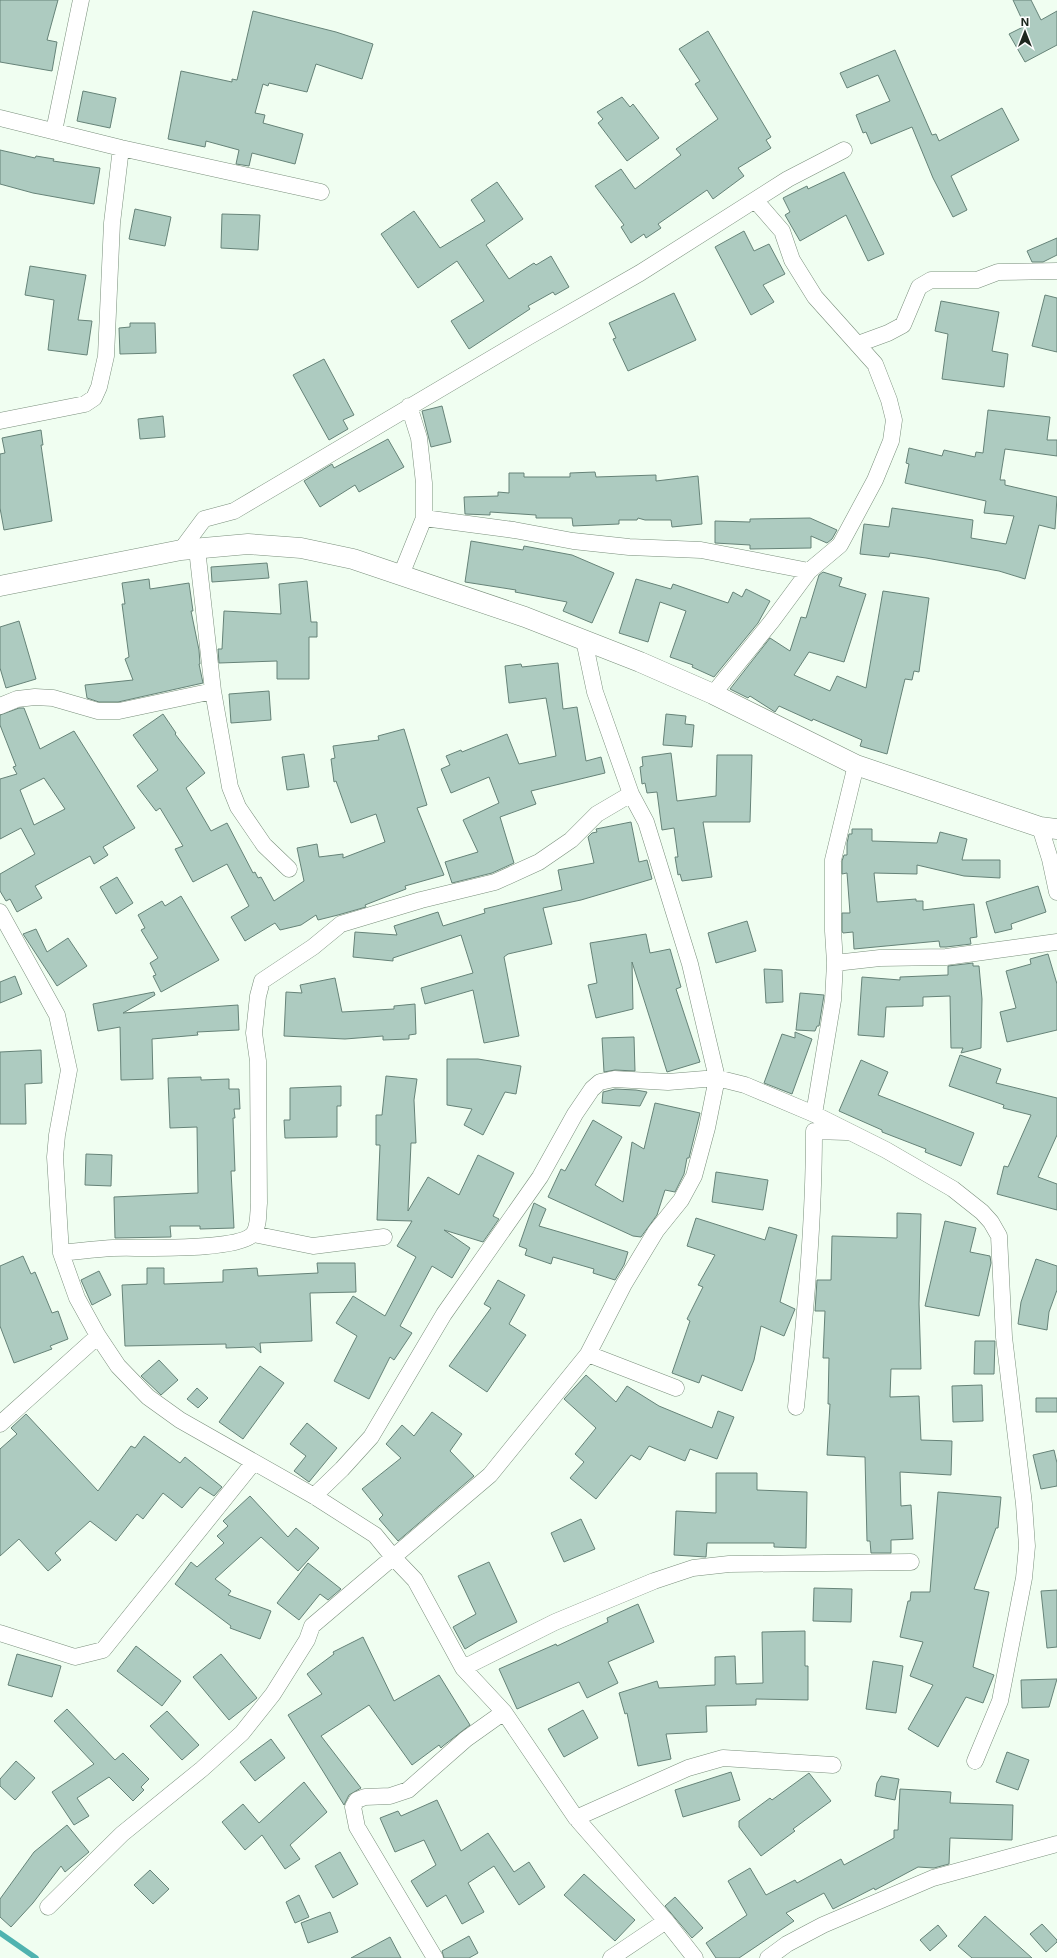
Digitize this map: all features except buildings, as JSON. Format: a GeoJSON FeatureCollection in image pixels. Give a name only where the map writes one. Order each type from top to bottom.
{"type":"FeatureCollection","features":[{"type":"Feature","properties":{"kind":"street"},"geometry":{"type":"LineString","coordinates":[[54,131],[81,0]]}},
{"type":"Feature","properties":{"kind":"street"},"geometry":{"type":"LineString","coordinates":[[0,118],[121,148],[321,192]]}},
{"type":"Feature","properties":{"kind":"street"},"geometry":{"type":"LineString","coordinates":[[0,421],[85,404],[94,398],[99,387],[106,356],[112,223],[121,148]]}},
{"type":"Feature","properties":{"kind":"street"},"geometry":{"type":"LineString","coordinates":[[289,869],[264,845],[238,807],[230,787],[189,550],[204,519],[234,511],[409,406],[640,273],[788,179],[844,150]]}},
{"type":"Feature","properties":{"kind":"street"},"geometry":{"type":"LineString","coordinates":[[713,694],[772,621],[809,571],[840,545],[875,480],[891,441],[894,420],[889,400],[875,364],[815,296],[792,260],[782,232],[755,200]]}},
{"type":"Feature","properties":{"kind":"street"},"geometry":{"type":"LineString","coordinates":[[858,344],[888,333],[903,325],[919,287],[931,280],[977,280],[998,272],[1057,271]]}},
{"type":"Feature","properties":{"kind":"street"},"geometry":{"type":"LineString","coordinates":[[401,575],[424,518],[424,483],[419,438],[409,406]]}},
{"type":"Feature","properties":{"kind":"street"},"geometry":{"type":"LineString","coordinates":[[424,518],[514,530],[573,541],[629,547],[701,550],[809,571]]}},
{"type":"Feature","properties":{"kind":"street"},"geometry":{"type":"LineString","coordinates":[[0,586],[189,550],[248,544],[301,548],[353,559],[525,617],[584,640],[713,694],[856,765],[1048,828],[1050,859],[1057,892]]}},
{"type":"Feature","properties":{"kind":"street"},"geometry":{"type":"LineString","coordinates":[[48,1907],[122,1834],[202,1769],[242,1733],[273,1694],[307,1640],[312,1626],[490,1475],[588,1354],[624,1284],[656,1231],[680,1200],[694,1176],[707,1128],[717,1078],[690,964],[646,822],[631,794],[595,692],[584,640]]}},
{"type":"Feature","properties":{"kind":"street"},"geometry":{"type":"LineString","coordinates":[[0,706],[17,699],[35,697],[53,698],[98,711],[119,711],[213,691]]}},
{"type":"Feature","properties":{"kind":"street"},"geometry":{"type":"LineString","coordinates":[[814,1114],[832,1000],[835,963],[832,860],[856,765]]}},
{"type":"Feature","properties":{"kind":"street"},"geometry":{"type":"LineString","coordinates":[[61,1253],[112,1248],[216,1246],[243,1240],[253,1234],[258,1223],[259,1203],[258,1061],[254,1033],[258,996],[262,981],[313,947],[341,924],[422,900],[495,882],[539,862],[572,840],[597,814],[631,794]]}},
{"type":"Feature","properties":{"kind":"street"},"geometry":{"type":"LineString","coordinates":[[0,912],[58,1015],[69,1070],[55,1157],[61,1253],[77,1298],[98,1336],[118,1366],[148,1397],[180,1420],[314,1496],[375,1535],[393,1558],[415,1580],[463,1668],[504,1712],[576,1818],[666,1921],[695,1958]]}},
{"type":"Feature","properties":{"kind":"street"},"geometry":{"type":"LineString","coordinates":[[835,963],[880,958],[946,957],[1057,942]]}},
{"type":"Feature","properties":{"kind":"street"},"geometry":{"type":"LineString","coordinates":[[314,1496],[342,1469],[371,1437],[444,1314],[540,1177],[575,1114],[592,1089],[600,1082],[614,1079],[668,1082],[717,1078],[745,1085],[814,1114],[886,1150],[953,1189],[982,1212],[991,1222],[999,1236],[1004,1337],[1024,1504],[1027,1546],[1024,1578],[1000,1701],[975,1761]]}},
{"type":"Feature","properties":{"kind":"street"},"geometry":{"type":"LineString","coordinates":[[796,1407],[809,1271],[814,1179],[814,1131],[850,1132]]}},
{"type":"Feature","properties":{"kind":"street"},"geometry":{"type":"LineString","coordinates":[[253,1234],[313,1246],[384,1237]]}},
{"type":"Feature","properties":{"kind":"street"},"geometry":{"type":"LineString","coordinates":[[0,1424],[98,1336]]}},
{"type":"Feature","properties":{"kind":"street"},"geometry":{"type":"LineString","coordinates":[[588,1354],[676,1388]]}},
{"type":"Feature","properties":{"kind":"street"},"geometry":{"type":"LineString","coordinates":[[0,1633],[75,1657],[103,1650],[254,1462]]}},
{"type":"Feature","properties":{"kind":"street"},"geometry":{"type":"LineString","coordinates":[[463,1668],[555,1622],[654,1581],[693,1568],[729,1564],[911,1562]]}},
{"type":"Feature","properties":{"kind":"street"},"geometry":{"type":"LineString","coordinates":[[435,1958],[418,1927],[357,1827],[353,1807],[357,1800],[365,1797],[390,1796],[408,1790],[466,1739],[504,1712]]}},
{"type":"Feature","properties":{"kind":"street"},"geometry":{"type":"LineString","coordinates":[[576,1818],[688,1768],[724,1758],[833,1765]]}},
{"type":"Feature","properties":{"kind":"street"},"geometry":{"type":"LineString","coordinates":[[768,1958],[787,1944],[823,1925],[933,1878],[1057,1844]]}},
{"type":"Feature","properties":{"kind":"street"},"geometry":{"type":"LineString","coordinates":[[611,1958],[666,1921]]}},
{"type":"Feature","properties":{"kind":"waterway"},"geometry":{"type":"LineString","coordinates":[[0,1933],[36,1958]]}}]}
